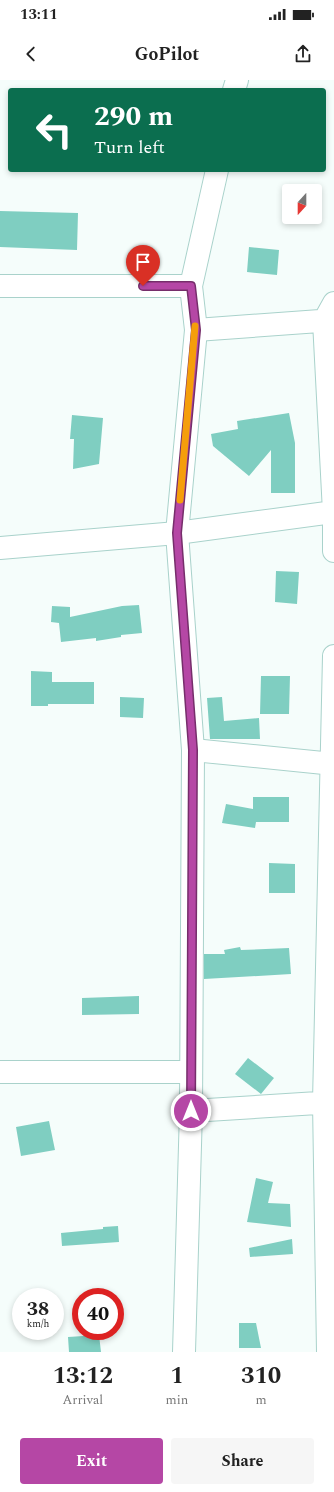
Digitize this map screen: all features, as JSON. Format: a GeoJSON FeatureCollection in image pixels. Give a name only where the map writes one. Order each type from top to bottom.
{"type":"FeatureCollection","features":[{"type":"Feature","properties":{"kind":"street"},"geometry":{"type":"LineString","coordinates":[[184,1352],[191,1111],[193,750],[177,533],[196,330],[191,286],[217,172]]}},
{"type":"Feature","properties":{"kind":"street"},"geometry":{"type":"LineString","coordinates":[[0,286],[191,286]]}},
{"type":"Feature","properties":{"kind":"street"},"geometry":{"type":"LineString","coordinates":[[196,330],[331,315],[334,551]]}},
{"type":"Feature","properties":{"kind":"street"},"geometry":{"type":"LineString","coordinates":[[0,548],[177,533],[334,512]]}},
{"type":"Feature","properties":{"kind":"street"},"geometry":{"type":"LineString","coordinates":[[328,1352],[334,656]]}},
{"type":"Feature","properties":{"kind":"street"},"geometry":{"type":"LineString","coordinates":[[193,750],[333,764]]}},
{"type":"Feature","properties":{"kind":"street"},"geometry":{"type":"LineString","coordinates":[[0,1072],[191,1072]]}},
{"type":"Feature","properties":{"kind":"street"},"geometry":{"type":"LineString","coordinates":[[191,1111],[329,1102]]}},
{"type":"Feature","properties":{"kind":"building"},"geometry":{"type":"Polygon","coordinates":[[[0,211],[78,213],[77,250],[0,247],[0,211]]]}},
{"type":"Feature","properties":{"kind":"building"},"geometry":{"type":"Polygon","coordinates":[[[249,247],[279,250],[277,275],[247,272],[249,247]]]}},
{"type":"Feature","properties":{"kind":"building"},"geometry":{"type":"Polygon","coordinates":[[[289,413],[295,443],[295,493],[271,493],[271,450],[249,476],[213,446],[211,434],[238,429],[237,421],[289,413]]]}},
{"type":"Feature","properties":{"kind":"building"},"geometry":{"type":"Polygon","coordinates":[[[72,415],[103,418],[99,464],[73,469],[74,439],[70,439],[72,415]]]}},
{"type":"Feature","properties":{"kind":"building"},"geometry":{"type":"Polygon","coordinates":[[[276,571],[299,572],[297,604],[275,602],[276,571]]]}},
{"type":"Feature","properties":{"kind":"building"},"geometry":{"type":"Polygon","coordinates":[[[139,605],[142,633],[121,635],[121,637],[96,641],[96,638],[61,642],[59,623],[51,622],[52,606],[70,607],[70,617],[122,606],[139,605]]]}},
{"type":"Feature","properties":{"kind":"building"},"geometry":{"type":"Polygon","coordinates":[[[31,671],[52,672],[52,682],[94,682],[94,704],[48,704],[48,706],[31,706],[31,671]]]}},
{"type":"Feature","properties":{"kind":"building"},"geometry":{"type":"Polygon","coordinates":[[[261,676],[290,676],[289,714],[260,714],[261,676]]]}},
{"type":"Feature","properties":{"kind":"building"},"geometry":{"type":"Polygon","coordinates":[[[120,697],[144,698],[143,718],[120,717],[120,697]]]}},
{"type":"Feature","properties":{"kind":"building"},"geometry":{"type":"Polygon","coordinates":[[[222,697],[224,721],[259,718],[260,739],[210,739],[207,698],[222,697]]]}},
{"type":"Feature","properties":{"kind":"building"},"geometry":{"type":"Polygon","coordinates":[[[253,797],[289,797],[289,822],[256,822],[255,828],[222,823],[226,804],[253,809],[253,797]]]}},
{"type":"Feature","properties":{"kind":"building"},"geometry":{"type":"Polygon","coordinates":[[[269,863],[295,864],[295,893],[269,893],[269,863]]]}},
{"type":"Feature","properties":{"kind":"building"},"geometry":{"type":"Polygon","coordinates":[[[240,947],[241,950],[289,948],[291,974],[204,979],[204,954],[225,954],[224,950],[240,947]]]}},
{"type":"Feature","properties":{"kind":"building"},"geometry":{"type":"Polygon","coordinates":[[[139,996],[139,1014],[82,1015],[82,998],[139,996]]]}},
{"type":"Feature","properties":{"kind":"building"},"geometry":{"type":"Polygon","coordinates":[[[248,1058],[274,1078],[261,1094],[235,1074],[248,1058]]]}},
{"type":"Feature","properties":{"kind":"building"},"geometry":{"type":"Polygon","coordinates":[[[49,1121],[55,1150],[21,1156],[16,1127],[49,1121]]]}},
{"type":"Feature","properties":{"kind":"building"},"geometry":{"type":"Polygon","coordinates":[[[256,1178],[273,1182],[268,1203],[290,1204],[291,1227],[247,1222],[256,1178]]]}},
{"type":"Feature","properties":{"kind":"building"},"geometry":{"type":"Polygon","coordinates":[[[118,1226],[119,1242],[62,1246],[61,1233],[118,1226]]]}},
{"type":"Feature","properties":{"kind":"building"},"geometry":{"type":"Polygon","coordinates":[[[292,1239],[293,1254],[250,1257],[249,1248],[292,1239]]]}},
{"type":"Feature","properties":{"kind":"building"},"geometry":{"type":"Polygon","coordinates":[[[239,1323],[256,1323],[261,1348],[239,1348],[239,1323]]]}},
{"type":"Feature","properties":{"kind":"building"},"geometry":{"type":"Polygon","coordinates":[[[68,1337],[72,1337],[72,1340],[100,1340],[101,1352],[69,1352],[68,1337]]]}},
{"type":"Feature","properties":{"kind":"slow traffic"},"geometry":{"type":"LineString","coordinates":[[180,500],[196,330],[195,326]]}},
{"type":"Feature","properties":{"kind":"route"},"geometry":{"type":"LineString","coordinates":[[143,286],[191,286],[196,330],[177,533],[193,750],[191,1111]]}}]}
